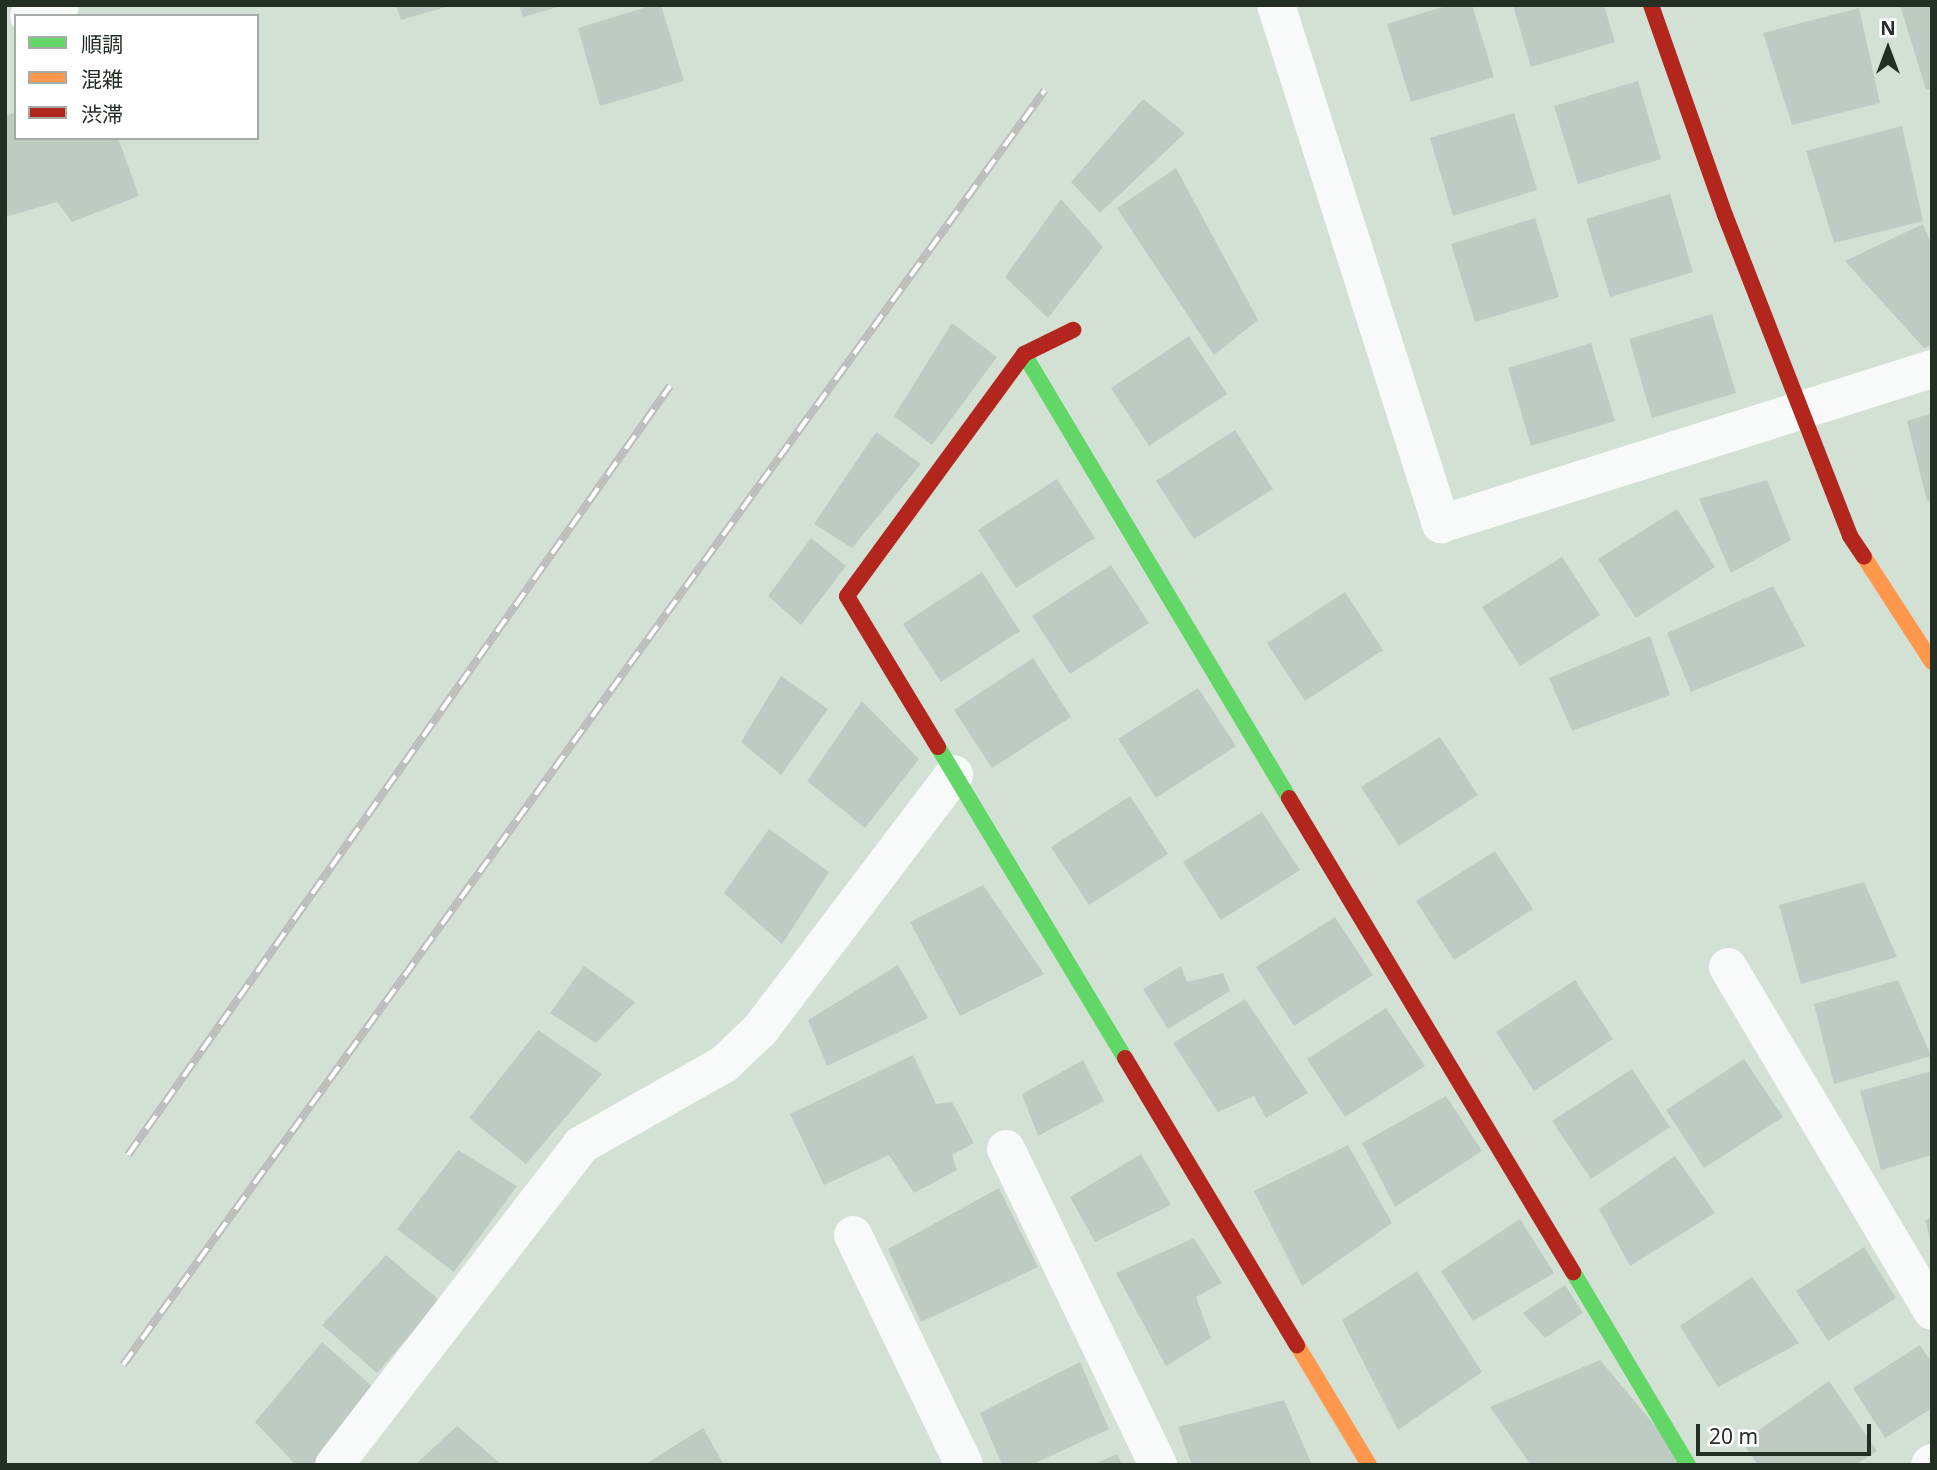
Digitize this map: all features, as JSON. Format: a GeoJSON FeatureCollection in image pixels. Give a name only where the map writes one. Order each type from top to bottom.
{"type":"FeatureCollection","features":[{"type":"Feature","properties":{"kind":"street"},"geometry":{"type":"LineString","coordinates":[[35,14],[60,5]]}},
{"type":"Feature","properties":{"kind":"street"},"geometry":{"type":"LineString","coordinates":[[1276,5],[1441,524],[1932,369]]}},
{"type":"Feature","properties":{"kind":"street"},"geometry":{"type":"LineString","coordinates":[[1651,5],[1725,215],[1850,536],[1932,662]]}},
{"type":"Feature","properties":{"kind":"street"},"geometry":{"type":"LineString","coordinates":[[1073,330],[1024,354],[847,596],[1369,1465]]}},
{"type":"Feature","properties":{"kind":"street"},"geometry":{"type":"LineString","coordinates":[[1024,354],[1688,1465]]}},
{"type":"Feature","properties":{"kind":"street"},"geometry":{"type":"LineString","coordinates":[[334,1465],[581,1145],[724,1064],[760,1030],[954,775]]}},
{"type":"Feature","properties":{"kind":"street"},"geometry":{"type":"LineString","coordinates":[[1728,967],[1932,1311]]}},
{"type":"Feature","properties":{"kind":"street"},"geometry":{"type":"LineString","coordinates":[[1006,1149],[1158,1465]]}},
{"type":"Feature","properties":{"kind":"street"},"geometry":{"type":"LineString","coordinates":[[853,1235],[964,1465]]}},
{"type":"Feature","properties":{"kind":"building"},"geometry":{"type":"Polygon","coordinates":[[[396,5],[448,5],[449,6],[401,20],[396,5]]]}},
{"type":"Feature","properties":{"kind":"building"},"geometry":{"type":"Polygon","coordinates":[[[519,5],[561,5],[561,6],[523,17],[519,5]]]}},
{"type":"Feature","properties":{"kind":"building"},"geometry":{"type":"Polygon","coordinates":[[[653,5],[661,5],[684,81],[600,106],[578,28],[653,5]]]}},
{"type":"Feature","properties":{"kind":"building"},"geometry":{"type":"Polygon","coordinates":[[[1449,5],[1472,5],[1494,77],[1411,102],[1387,24],[1449,5]]]}},
{"type":"Feature","properties":{"kind":"building"},"geometry":{"type":"Polygon","coordinates":[[[1513,5],[1604,5],[1615,42],[1531,67],[1513,5]]]}},
{"type":"Feature","properties":{"kind":"building"},"geometry":{"type":"Polygon","coordinates":[[[1900,5],[1932,5],[1932,88],[1926,90],[1900,5]]]}},
{"type":"Feature","properties":{"kind":"building"},"geometry":{"type":"Polygon","coordinates":[[[1859,8],[1880,103],[1792,125],[1763,33],[1859,8]]]}},
{"type":"Feature","properties":{"kind":"building"},"geometry":{"type":"Polygon","coordinates":[[[1638,81],[1661,159],[1578,184],[1554,106],[1638,81]]]}},
{"type":"Feature","properties":{"kind":"building"},"geometry":{"type":"Polygon","coordinates":[[[1143,99],[1185,133],[1100,213],[1071,182],[1143,99]]]}},
{"type":"Feature","properties":{"kind":"building"},"geometry":{"type":"Polygon","coordinates":[[[14,113],[14,140],[119,140],[139,196],[72,222],[57,202],[5,217],[5,116],[14,113]]]}},
{"type":"Feature","properties":{"kind":"building"},"geometry":{"type":"Polygon","coordinates":[[[1514,113],[1537,190],[1453,216],[1430,138],[1514,113]]]}},
{"type":"Feature","properties":{"kind":"building"},"geometry":{"type":"Polygon","coordinates":[[[1902,126],[1923,221],[1834,243],[1806,151],[1902,126]]]}},
{"type":"Feature","properties":{"kind":"building"},"geometry":{"type":"Polygon","coordinates":[[[1176,168],[1258,320],[1214,355],[1117,208],[1176,168]]]}},
{"type":"Feature","properties":{"kind":"building"},"geometry":{"type":"Polygon","coordinates":[[[1670,194],[1693,272],[1610,297],[1586,219],[1670,194]]]}},
{"type":"Feature","properties":{"kind":"building"},"geometry":{"type":"Polygon","coordinates":[[[1061,199],[1103,247],[1048,318],[1005,277],[1061,199]]]}},
{"type":"Feature","properties":{"kind":"building"},"geometry":{"type":"Polygon","coordinates":[[[1535,218],[1559,297],[1475,322],[1451,244],[1535,218]]]}},
{"type":"Feature","properties":{"kind":"building"},"geometry":{"type":"Polygon","coordinates":[[[1923,224],[1932,247],[1932,345],[1924,348],[1845,261],[1923,224]]]}},
{"type":"Feature","properties":{"kind":"building"},"geometry":{"type":"Polygon","coordinates":[[[1712,314],[1736,393],[1652,418],[1629,339],[1712,314]]]}},
{"type":"Feature","properties":{"kind":"building"},"geometry":{"type":"Polygon","coordinates":[[[952,323],[997,357],[932,445],[894,416],[952,323]]]}},
{"type":"Feature","properties":{"kind":"building"},"geometry":{"type":"Polygon","coordinates":[[[1189,336],[1227,394],[1149,446],[1111,388],[1189,336]]]}},
{"type":"Feature","properties":{"kind":"building"},"geometry":{"type":"Polygon","coordinates":[[[1591,343],[1615,421],[1531,446],[1508,368],[1591,343]]]}},
{"type":"Feature","properties":{"kind":"building"},"geometry":{"type":"Polygon","coordinates":[[[1932,413],[1932,500],[1927,501],[1907,421],[1932,413]]]}},
{"type":"Feature","properties":{"kind":"building"},"geometry":{"type":"Polygon","coordinates":[[[1235,430],[1273,489],[1194,539],[1156,481],[1235,430]]]}},
{"type":"Feature","properties":{"kind":"building"},"geometry":{"type":"Polygon","coordinates":[[[876,432],[921,464],[852,548],[814,524],[876,432]]]}},
{"type":"Feature","properties":{"kind":"building"},"geometry":{"type":"Polygon","coordinates":[[[1057,479],[1095,538],[1016,588],[978,530],[1057,479]]]}},
{"type":"Feature","properties":{"kind":"building"},"geometry":{"type":"Polygon","coordinates":[[[1767,480],[1791,540],[1731,573],[1699,499],[1767,480]]]}},
{"type":"Feature","properties":{"kind":"building"},"geometry":{"type":"Polygon","coordinates":[[[1677,509],[1715,567],[1636,618],[1598,559],[1677,509]]]}},
{"type":"Feature","properties":{"kind":"building"},"geometry":{"type":"Polygon","coordinates":[[[811,538],[846,566],[801,625],[768,596],[811,538]]]}},
{"type":"Feature","properties":{"kind":"building"},"geometry":{"type":"Polygon","coordinates":[[[1562,557],[1600,615],[1520,666],[1482,607],[1562,557]]]}},
{"type":"Feature","properties":{"kind":"building"},"geometry":{"type":"Polygon","coordinates":[[[1111,565],[1149,623],[1070,674],[1032,616],[1111,565]]]}},
{"type":"Feature","properties":{"kind":"building"},"geometry":{"type":"Polygon","coordinates":[[[982,572],[1020,631],[941,682],[903,624],[982,572]]]}},
{"type":"Feature","properties":{"kind":"building"},"geometry":{"type":"Polygon","coordinates":[[[1773,586],[1805,646],[1691,692],[1667,633],[1773,586]]]}},
{"type":"Feature","properties":{"kind":"building"},"geometry":{"type":"Polygon","coordinates":[[[1345,592],[1383,650],[1305,701],[1267,643],[1345,592]]]}},
{"type":"Feature","properties":{"kind":"building"},"geometry":{"type":"Polygon","coordinates":[[[1650,636],[1670,695],[1572,731],[1549,678],[1650,636]]]}},
{"type":"Feature","properties":{"kind":"building"},"geometry":{"type":"Polygon","coordinates":[[[1033,658],[1071,717],[992,768],[954,710],[1033,658]]]}},
{"type":"Feature","properties":{"kind":"building"},"geometry":{"type":"Polygon","coordinates":[[[781,676],[828,709],[781,775],[741,742],[781,676]]]}},
{"type":"Feature","properties":{"kind":"building"},"geometry":{"type":"Polygon","coordinates":[[[1198,688],[1236,746],[1156,798],[1118,739],[1198,688]]]}},
{"type":"Feature","properties":{"kind":"building"},"geometry":{"type":"Polygon","coordinates":[[[862,701],[919,759],[865,828],[807,781],[862,701]]]}},
{"type":"Feature","properties":{"kind":"building"},"geometry":{"type":"Polygon","coordinates":[[[1440,737],[1478,795],[1399,846],[1361,787],[1440,737]]]}},
{"type":"Feature","properties":{"kind":"building"},"geometry":{"type":"Polygon","coordinates":[[[1130,796],[1168,854],[1089,905],[1051,847],[1130,796]]]}},
{"type":"Feature","properties":{"kind":"building"},"geometry":{"type":"Polygon","coordinates":[[[1262,812],[1300,870],[1221,920],[1183,862],[1262,812]]]}},
{"type":"Feature","properties":{"kind":"building"},"geometry":{"type":"Polygon","coordinates":[[[769,829],[829,872],[782,944],[724,893],[769,829]]]}},
{"type":"Feature","properties":{"kind":"building"},"geometry":{"type":"Polygon","coordinates":[[[1495,851],[1533,909],[1454,960],[1416,901],[1495,851]]]}},
{"type":"Feature","properties":{"kind":"building"},"geometry":{"type":"Polygon","coordinates":[[[1864,882],[1897,957],[1801,984],[1779,905],[1864,882]]]}},
{"type":"Feature","properties":{"kind":"building"},"geometry":{"type":"Polygon","coordinates":[[[983,885],[1044,974],[960,1016],[910,922],[983,885]]]}},
{"type":"Feature","properties":{"kind":"building"},"geometry":{"type":"Polygon","coordinates":[[[1335,917],[1373,975],[1294,1026],[1256,967],[1335,917]]]}},
{"type":"Feature","properties":{"kind":"building"},"geometry":{"type":"Polygon","coordinates":[[[898,965],[928,1018],[827,1066],[808,1020],[898,965]]]}},
{"type":"Feature","properties":{"kind":"building"},"geometry":{"type":"Polygon","coordinates":[[[584,966],[635,1002],[596,1043],[550,1013],[584,966]]]}},
{"type":"Feature","properties":{"kind":"building"},"geometry":{"type":"Polygon","coordinates":[[[1181,966],[1187,982],[1223,973],[1230,991],[1168,1029],[1143,989],[1181,966]]]}},
{"type":"Feature","properties":{"kind":"building"},"geometry":{"type":"Polygon","coordinates":[[[1575,980],[1613,1039],[1534,1091],[1496,1032],[1575,980]]]}},
{"type":"Feature","properties":{"kind":"building"},"geometry":{"type":"Polygon","coordinates":[[[1898,980],[1931,1056],[1834,1084],[1814,1004],[1898,980]]]}},
{"type":"Feature","properties":{"kind":"building"},"geometry":{"type":"Polygon","coordinates":[[[1245,999],[1308,1093],[1266,1118],[1254,1096],[1218,1112],[1173,1043],[1245,999]]]}},
{"type":"Feature","properties":{"kind":"building"},"geometry":{"type":"Polygon","coordinates":[[[1386,1008],[1425,1066],[1345,1117],[1307,1059],[1386,1008]]]}},
{"type":"Feature","properties":{"kind":"building"},"geometry":{"type":"Polygon","coordinates":[[[538,1030],[602,1074],[526,1164],[469,1118],[538,1030]]]}},
{"type":"Feature","properties":{"kind":"building"},"geometry":{"type":"Polygon","coordinates":[[[913,1055],[936,1104],[952,1102],[974,1143],[952,1155],[957,1170],[914,1193],[889,1155],[824,1185],[790,1114],[913,1055]]]}},
{"type":"Feature","properties":{"kind":"building"},"geometry":{"type":"Polygon","coordinates":[[[1744,1059],[1783,1117],[1704,1168],[1666,1110],[1744,1059]]]}},
{"type":"Feature","properties":{"kind":"building"},"geometry":{"type":"Polygon","coordinates":[[[1083,1060],[1104,1101],[1038,1136],[1022,1094],[1083,1060]]]}},
{"type":"Feature","properties":{"kind":"building"},"geometry":{"type":"Polygon","coordinates":[[[1632,1069],[1670,1127],[1591,1179],[1552,1121],[1632,1069]]]}},
{"type":"Feature","properties":{"kind":"building"},"geometry":{"type":"Polygon","coordinates":[[[1932,1071],[1932,1155],[1881,1170],[1860,1091],[1932,1071]]]}},
{"type":"Feature","properties":{"kind":"building"},"geometry":{"type":"Polygon","coordinates":[[[1446,1096],[1482,1151],[1395,1207],[1362,1143],[1446,1096]]]}},
{"type":"Feature","properties":{"kind":"building"},"geometry":{"type":"Polygon","coordinates":[[[1348,1145],[1392,1223],[1302,1286],[1254,1191],[1348,1145]]]}},
{"type":"Feature","properties":{"kind":"building"},"geometry":{"type":"Polygon","coordinates":[[[458,1150],[517,1186],[454,1272],[397,1229],[458,1150]]]}},
{"type":"Feature","properties":{"kind":"building"},"geometry":{"type":"Polygon","coordinates":[[[1141,1154],[1171,1205],[1095,1242],[1070,1197],[1141,1154]]]}},
{"type":"Feature","properties":{"kind":"building"},"geometry":{"type":"Polygon","coordinates":[[[1675,1156],[1715,1213],[1630,1266],[1599,1209],[1675,1156]]]}},
{"type":"Feature","properties":{"kind":"building"},"geometry":{"type":"Polygon","coordinates":[[[999,1188],[1038,1267],[921,1322],[888,1249],[999,1188]]]}},
{"type":"Feature","properties":{"kind":"building"},"geometry":{"type":"Polygon","coordinates":[[[1932,1218],[1932,1242],[1931,1242],[1925,1220],[1932,1218]]]}},
{"type":"Feature","properties":{"kind":"building"},"geometry":{"type":"Polygon","coordinates":[[[1520,1219],[1554,1273],[1473,1321],[1441,1271],[1520,1219]]]}},
{"type":"Feature","properties":{"kind":"building"},"geometry":{"type":"Polygon","coordinates":[[[1194,1238],[1222,1283],[1196,1297],[1211,1338],[1166,1366],[1116,1273],[1194,1238]]]}},
{"type":"Feature","properties":{"kind":"building"},"geometry":{"type":"Polygon","coordinates":[[[1864,1247],[1896,1298],[1828,1341],[1796,1291],[1864,1247]]]}},
{"type":"Feature","properties":{"kind":"building"},"geometry":{"type":"Polygon","coordinates":[[[386,1255],[440,1301],[377,1373],[322,1325],[386,1255]]]}},
{"type":"Feature","properties":{"kind":"building"},"geometry":{"type":"Polygon","coordinates":[[[1417,1271],[1482,1372],[1398,1430],[1342,1320],[1417,1271]]]}},
{"type":"Feature","properties":{"kind":"building"},"geometry":{"type":"Polygon","coordinates":[[[1752,1277],[1799,1343],[1718,1387],[1680,1326],[1752,1277]]]}},
{"type":"Feature","properties":{"kind":"building"},"geometry":{"type":"Polygon","coordinates":[[[1565,1285],[1583,1313],[1545,1338],[1523,1313],[1565,1285]]]}},
{"type":"Feature","properties":{"kind":"building"},"geometry":{"type":"Polygon","coordinates":[[[322,1342],[373,1387],[315,1465],[296,1465],[255,1422],[322,1342]]]}},
{"type":"Feature","properties":{"kind":"building"},"geometry":{"type":"Polygon","coordinates":[[[1920,1345],[1932,1363],[1932,1408],[1885,1438],[1853,1388],[1920,1345]]]}},
{"type":"Feature","properties":{"kind":"building"},"geometry":{"type":"Polygon","coordinates":[[[1600,1360],[1688,1465],[1531,1465],[1490,1407],[1600,1360]]]}},
{"type":"Feature","properties":{"kind":"building"},"geometry":{"type":"Polygon","coordinates":[[[1080,1362],[1109,1429],[1031,1465],[1002,1465],[980,1413],[1080,1362]]]}},
{"type":"Feature","properties":{"kind":"building"},"geometry":{"type":"Polygon","coordinates":[[[1829,1381],[1877,1451],[1855,1465],[1758,1465],[1742,1442],[1829,1381]]]}},
{"type":"Feature","properties":{"kind":"building"},"geometry":{"type":"Polygon","coordinates":[[[1284,1400],[1312,1465],[1192,1465],[1178,1427],[1284,1400]]]}},
{"type":"Feature","properties":{"kind":"building"},"geometry":{"type":"Polygon","coordinates":[[[457,1426],[502,1465],[415,1465],[457,1426]]]}},
{"type":"Feature","properties":{"kind":"building"},"geometry":{"type":"Polygon","coordinates":[[[703,1428],[724,1465],[644,1465],[703,1428]]]}},
{"type":"Feature","properties":{"kind":"building"},"geometry":{"type":"Polygon","coordinates":[[[1117,1454],[1122,1465],[1092,1465],[1117,1454]]]}},
{"type":"Feature","properties":{"kind":"railway"},"geometry":{"type":"LineString","coordinates":[[123,1365],[1045,90]]}},
{"type":"Feature","properties":{"kind":"railway"},"geometry":{"type":"LineString","coordinates":[[128,1155],[670,386]]}},
{"type":"Feature","properties":{"kind":"traffic: fast"},"geometry":{"type":"LineString","coordinates":[[1024,354],[1289,798]]}},
{"type":"Feature","properties":{"kind":"traffic: fast"},"geometry":{"type":"LineString","coordinates":[[938,747],[1125,1058]]}},
{"type":"Feature","properties":{"kind":"traffic: fast"},"geometry":{"type":"LineString","coordinates":[[1573,1272],[1688,1465]]}},
{"type":"Feature","properties":{"kind":"traffic: slow"},"geometry":{"type":"LineString","coordinates":[[1864,557],[1932,662]]}},
{"type":"Feature","properties":{"kind":"traffic: slow"},"geometry":{"type":"LineString","coordinates":[[1297,1345],[1369,1465]]}},
{"type":"Feature","properties":{"kind":"traffic: jam"},"geometry":{"type":"LineString","coordinates":[[1651,5],[1725,215],[1850,536],[1864,557]]}},
{"type":"Feature","properties":{"kind":"traffic: jam"},"geometry":{"type":"LineString","coordinates":[[938,747],[847,596],[1024,354],[1073,330]]}},
{"type":"Feature","properties":{"kind":"traffic: jam"},"geometry":{"type":"LineString","coordinates":[[1289,798],[1573,1272]]}},
{"type":"Feature","properties":{"kind":"traffic: jam"},"geometry":{"type":"LineString","coordinates":[[1125,1058],[1297,1345]]}}]}
